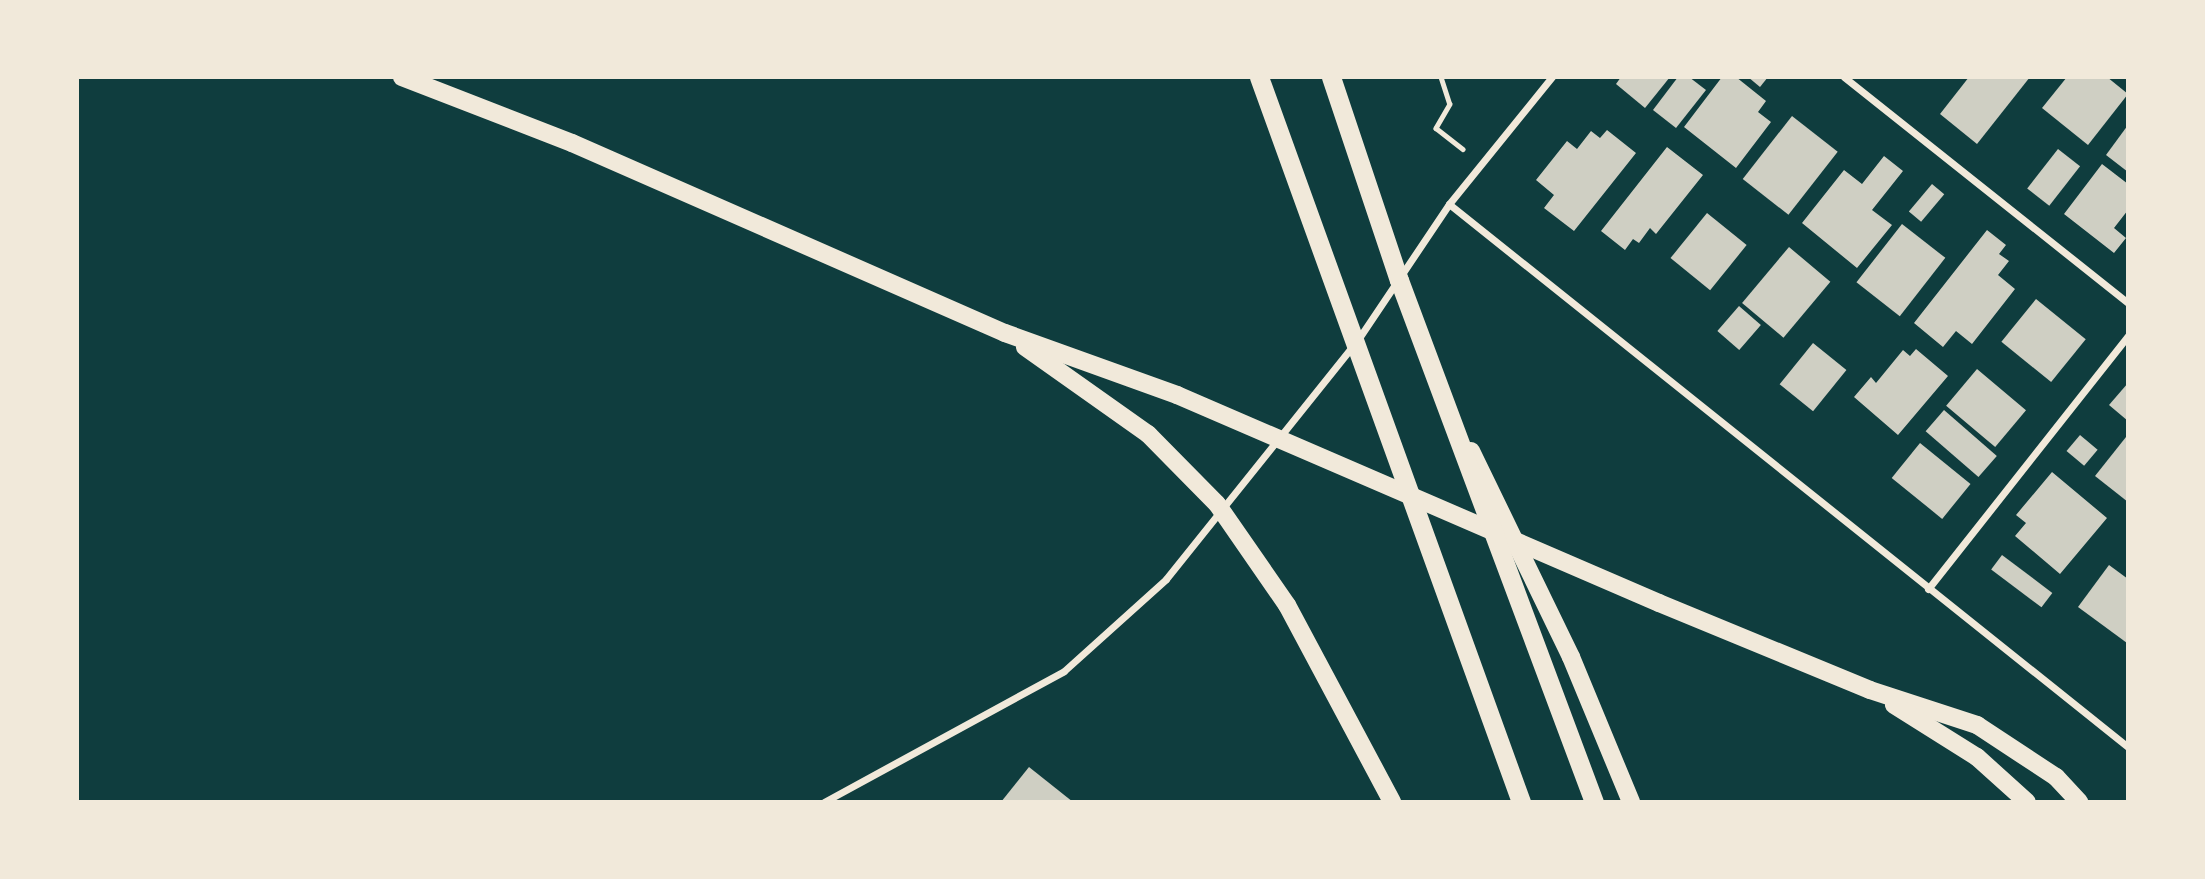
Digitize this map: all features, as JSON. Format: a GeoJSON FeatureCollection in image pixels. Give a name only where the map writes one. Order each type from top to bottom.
{"type":"FeatureCollection","features":[{"type":"Feature","properties":{"kind":"highway"},"geometry":{"type":"LineString","coordinates":[[1259,77],[1357,341],[1521,802]]}},
{"type":"Feature","properties":{"kind":"highway"},"geometry":{"type":"LineString","coordinates":[[1331,77],[1399,280],[1449,407],[1594,802]]}},
{"type":"Feature","properties":{"kind":"main road"},"geometry":{"type":"LineString","coordinates":[[402,77],[572,143],[1005,332],[1177,395],[1659,603],[1870,690],[1977,725],[2056,777],[2079,802]]}},
{"type":"Feature","properties":{"kind":"main road"},"geometry":{"type":"LineString","coordinates":[[1005,332],[1148,434],[1217,504],[1287,605],[1391,802]]}},
{"type":"Feature","properties":{"kind":"main road"},"geometry":{"type":"LineString","coordinates":[[1449,407],[1571,657],[1631,802]]}},
{"type":"Feature","properties":{"kind":"main road"},"geometry":{"type":"LineString","coordinates":[[1870,690],[1977,757],[2026,802]]}},
{"type":"Feature","properties":{"kind":"street"},"geometry":{"type":"LineString","coordinates":[[824,802],[1064,671],[1166,579],[1357,341],[1449,204],[1552,77]]}},
{"type":"Feature","properties":{"kind":"street"},"geometry":{"type":"LineString","coordinates":[[1844,77],[2128,303]]}},
{"type":"Feature","properties":{"kind":"street"},"geometry":{"type":"LineString","coordinates":[[1449,204],[2128,747]]}},
{"type":"Feature","properties":{"kind":"street"},"geometry":{"type":"LineString","coordinates":[[1928,589],[2128,336]]}},
{"type":"Feature","properties":{"kind":"path"},"geometry":{"type":"LineString","coordinates":[[1441,77],[1450,104],[1436,128],[1481,162]]}},
{"type":"Feature","properties":{"kind":"building"},"geometry":{"type":"Polygon","coordinates":[[[1621,77],[1670,77],[1645,108],[1616,84],[1621,77]]]}},
{"type":"Feature","properties":{"kind":"building"},"geometry":{"type":"Polygon","coordinates":[[[1678,77],[1689,77],[1706,90],[1676,128],[1653,110],[1678,77]]]}},
{"type":"Feature","properties":{"kind":"building"},"geometry":{"type":"Polygon","coordinates":[[[1722,77],[1736,77],[1766,101],[1758,112],[1771,122],[1736,168],[1684,127],[1722,77]]]}},
{"type":"Feature","properties":{"kind":"building"},"geometry":{"type":"Polygon","coordinates":[[[1748,77],[1768,77],[1760,87],[1748,77]]]}},
{"type":"Feature","properties":{"kind":"building"},"geometry":{"type":"Polygon","coordinates":[[[1969,77],[2030,77],[1977,144],[1940,114],[1969,77]]]}},
{"type":"Feature","properties":{"kind":"building"},"geometry":{"type":"Polygon","coordinates":[[[2067,77],[2107,77],[2128,94],[2088,145],[2042,108],[2067,77]]]}},
{"type":"Feature","properties":{"kind":"building"},"geometry":{"type":"Polygon","coordinates":[[[1792,116],[1838,152],[1788,215],[1743,179],[1792,116]]]}},
{"type":"Feature","properties":{"kind":"building"},"geometry":{"type":"Polygon","coordinates":[[[2128,125],[2128,172],[2106,155],[2128,125]]]}},
{"type":"Feature","properties":{"kind":"building"},"geometry":{"type":"Polygon","coordinates":[[[1607,130],[1636,153],[1574,231],[1544,208],[1554,195],[1536,180],[1567,141],[1577,149],[1591,131],[1600,138],[1607,130]]]}},
{"type":"Feature","properties":{"kind":"building"},"geometry":{"type":"Polygon","coordinates":[[[1667,147],[1703,175],[1656,234],[1650,228],[1639,243],[1633,239],[1625,250],[1601,231],[1667,147]]]}},
{"type":"Feature","properties":{"kind":"building"},"geometry":{"type":"Polygon","coordinates":[[[2058,149],[2080,166],[2049,206],[2027,188],[2058,149]]]}},
{"type":"Feature","properties":{"kind":"building"},"geometry":{"type":"Polygon","coordinates":[[[1884,156],[1903,171],[1872,210],[1892,225],[1857,268],[1802,223],[1844,170],[1862,184],[1884,156]]]}},
{"type":"Feature","properties":{"kind":"building"},"geometry":{"type":"Polygon","coordinates":[[[2102,164],[2128,184],[2128,210],[2114,228],[2126,238],[2114,253],[2064,214],[2102,164]]]}},
{"type":"Feature","properties":{"kind":"building"},"geometry":{"type":"Polygon","coordinates":[[[1932,184],[1944,194],[1921,222],[1909,212],[1932,184]]]}},
{"type":"Feature","properties":{"kind":"building"},"geometry":{"type":"Polygon","coordinates":[[[1707,213],[1747,245],[1710,290],[1670,258],[1707,213]]]}},
{"type":"Feature","properties":{"kind":"building"},"geometry":{"type":"Polygon","coordinates":[[[1902,224],[1945,258],[1900,316],[1856,282],[1902,224]]]}},
{"type":"Feature","properties":{"kind":"building"},"geometry":{"type":"Polygon","coordinates":[[[1987,230],[2006,245],[1999,254],[2009,261],[1998,275],[2015,289],[1972,344],[1956,331],[1943,347],[1914,323],[1987,230]]]}},
{"type":"Feature","properties":{"kind":"building"},"geometry":{"type":"Polygon","coordinates":[[[1789,247],[1830,282],[1783,338],[1742,303],[1789,247]]]}},
{"type":"Feature","properties":{"kind":"building"},"geometry":{"type":"Polygon","coordinates":[[[2036,299],[2086,339],[2051,382],[2001,342],[2036,299]]]}},
{"type":"Feature","properties":{"kind":"building"},"geometry":{"type":"Polygon","coordinates":[[[1739,306],[1761,325],[1739,350],[1717,331],[1739,306]]]}},
{"type":"Feature","properties":{"kind":"building"},"geometry":{"type":"Polygon","coordinates":[[[1813,343],[1846,370],[1813,411],[1780,384],[1813,343]]]}},
{"type":"Feature","properties":{"kind":"building"},"geometry":{"type":"Polygon","coordinates":[[[1916,349],[1948,376],[1898,435],[1854,397],[1871,377],[1876,383],[1903,350],[1910,356],[1916,349]]]}},
{"type":"Feature","properties":{"kind":"building"},"geometry":{"type":"Polygon","coordinates":[[[1977,369],[2026,410],[1995,447],[1946,406],[1977,369]]]}},
{"type":"Feature","properties":{"kind":"building"},"geometry":{"type":"Polygon","coordinates":[[[2128,383],[2128,421],[2109,405],[2128,383]]]}},
{"type":"Feature","properties":{"kind":"building"},"geometry":{"type":"Polygon","coordinates":[[[1944,410],[1997,456],[1978,477],[1926,431],[1944,410]]]}},
{"type":"Feature","properties":{"kind":"building"},"geometry":{"type":"Polygon","coordinates":[[[2080,435],[2098,450],[2084,466],[2067,451],[2080,435]]]}},
{"type":"Feature","properties":{"kind":"building"},"geometry":{"type":"Polygon","coordinates":[[[2126,437],[2128,438],[2128,502],[2095,476],[2126,437]]]}},
{"type":"Feature","properties":{"kind":"building"},"geometry":{"type":"Polygon","coordinates":[[[1920,443],[1971,484],[1942,519],[1892,478],[1920,443]]]}},
{"type":"Feature","properties":{"kind":"building"},"geometry":{"type":"Polygon","coordinates":[[[2052,472],[2107,518],[2060,574],[2015,536],[2026,523],[2016,515],[2052,472]]]}},
{"type":"Feature","properties":{"kind":"building"},"geometry":{"type":"Polygon","coordinates":[[[2002,555],[2052,593],[2041,607],[1991,569],[2002,555]]]}},
{"type":"Feature","properties":{"kind":"building"},"geometry":{"type":"Polygon","coordinates":[[[2109,565],[2128,579],[2127,643],[2078,607],[2109,565]]]}},
{"type":"Feature","properties":{"kind":"building"},"geometry":{"type":"Polygon","coordinates":[[[1029,767],[1073,802],[1001,802],[1029,767]]]}}]}
